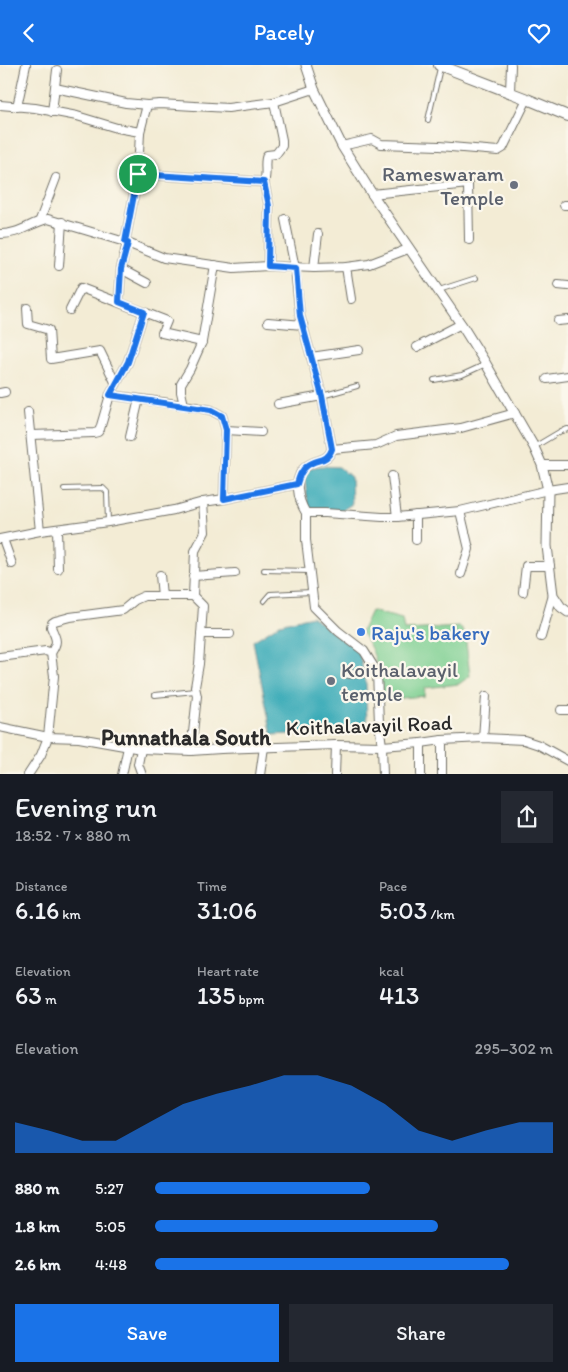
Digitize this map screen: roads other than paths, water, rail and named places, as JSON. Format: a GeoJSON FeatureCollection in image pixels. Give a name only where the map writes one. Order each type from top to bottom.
{"type":"FeatureCollection","features":[{"type":"Feature","properties":{"kind":"main road"},"geometry":{"type":"LineString","coordinates":[[440,65],[568,116]]}},
{"type":"Feature","properties":{"kind":"street"},"geometry":{"type":"LineString","coordinates":[[17,107],[26,65]]}},
{"type":"Feature","properties":{"kind":"street"},"geometry":{"type":"LineString","coordinates":[[306,65],[314,89],[342,146],[408,249],[439,290],[462,325],[515,413],[542,465],[548,490],[548,546],[553,595],[541,637]]}},
{"type":"Feature","properties":{"kind":"street"},"geometry":{"type":"LineString","coordinates":[[510,92],[511,65]]}},
{"type":"Feature","properties":{"kind":"street"},"geometry":{"type":"LineString","coordinates":[[52,112],[57,70]]}},
{"type":"Feature","properties":{"kind":"street"},"geometry":{"type":"LineString","coordinates":[[55,88],[126,103],[228,108],[274,102],[314,89]]}},
{"type":"Feature","properties":{"kind":"street"},"geometry":{"type":"LineString","coordinates":[[342,146],[372,139],[381,144],[498,151],[503,148],[527,99]]}},
{"type":"Feature","properties":{"kind":"street"},"geometry":{"type":"LineString","coordinates":[[268,266],[269,206],[264,182],[266,158],[268,155],[276,154],[282,145],[274,102]]}},
{"type":"Feature","properties":{"kind":"street"},"geometry":{"type":"LineString","coordinates":[[0,105],[35,108],[78,116],[117,128],[140,132]]}},
{"type":"Feature","properties":{"kind":"street"},"geometry":{"type":"LineString","coordinates":[[119,302],[121,269],[138,174],[140,132],[147,105]]}},
{"type":"Feature","properties":{"kind":"street"},"geometry":{"type":"LineString","coordinates":[[138,174],[264,182]]}},
{"type":"Feature","properties":{"kind":"street"},"geometry":{"type":"LineString","coordinates":[[40,220],[56,178]]}},
{"type":"Feature","properties":{"kind":"street"},"geometry":{"type":"LineString","coordinates":[[372,194],[468,184],[469,240]]}},
{"type":"Feature","properties":{"kind":"street"},"geometry":{"type":"LineString","coordinates":[[0,234],[5,235],[18,231],[40,220],[48,219],[126,243],[164,258],[234,268],[268,266],[314,269],[346,267],[369,264],[408,249]]}},
{"type":"Feature","properties":{"kind":"street"},"geometry":{"type":"LineString","coordinates":[[285,219],[296,268],[300,316],[322,396],[332,449],[330,455],[325,459],[307,466],[300,474],[297,484],[300,504],[306,513],[306,540],[314,607],[338,631],[364,651],[377,672],[383,774]]}},
{"type":"Feature","properties":{"kind":"street"},"geometry":{"type":"LineString","coordinates":[[59,266],[62,222]]}},
{"type":"Feature","properties":{"kind":"street"},"geometry":{"type":"LineString","coordinates":[[314,269],[318,234]]}},
{"type":"Feature","properties":{"kind":"street"},"geometry":{"type":"LineString","coordinates":[[184,405],[180,384],[190,369],[202,342],[215,265]]}},
{"type":"Feature","properties":{"kind":"street"},"geometry":{"type":"LineString","coordinates":[[346,267],[351,299]]}},
{"type":"Feature","properties":{"kind":"street"},"geometry":{"type":"LineString","coordinates":[[121,269],[147,283]]}},
{"type":"Feature","properties":{"kind":"street"},"geometry":{"type":"LineString","coordinates":[[558,285],[568,286]]}},
{"type":"Feature","properties":{"kind":"street"},"geometry":{"type":"LineString","coordinates":[[70,310],[81,288],[168,321],[162,333],[202,342]]}},
{"type":"Feature","properties":{"kind":"street"},"geometry":{"type":"LineString","coordinates":[[27,309],[28,324],[49,330],[51,359],[100,351],[116,384]]}},
{"type":"Feature","properties":{"kind":"street"},"geometry":{"type":"LineString","coordinates":[[31,435],[98,431],[100,429],[110,395],[128,362],[144,312]]}},
{"type":"Feature","properties":{"kind":"street"},"geometry":{"type":"LineString","coordinates":[[558,321],[568,321]]}},
{"type":"Feature","properties":{"kind":"street"},"geometry":{"type":"LineString","coordinates":[[268,322],[303,325]]}},
{"type":"Feature","properties":{"kind":"street"},"geometry":{"type":"LineString","coordinates":[[417,347],[462,325]]}},
{"type":"Feature","properties":{"kind":"street"},"geometry":{"type":"LineString","coordinates":[[312,357],[359,350]]}},
{"type":"Feature","properties":{"kind":"street"},"geometry":{"type":"LineString","coordinates":[[547,379],[568,376]]}},
{"type":"Feature","properties":{"kind":"street"},"geometry":{"type":"LineString","coordinates":[[110,395],[211,410],[222,416],[226,430],[224,499]]}},
{"type":"Feature","properties":{"kind":"street"},"geometry":{"type":"LineString","coordinates":[[278,404],[322,396]]}},
{"type":"Feature","properties":{"kind":"street"},"geometry":{"type":"LineString","coordinates":[[130,437],[139,399]]}},
{"type":"Feature","properties":{"kind":"street"},"geometry":{"type":"LineString","coordinates":[[28,412],[40,531]]}},
{"type":"Feature","properties":{"kind":"street"},"geometry":{"type":"LineString","coordinates":[[332,449],[376,445],[396,436],[461,428],[515,413]]}},
{"type":"Feature","properties":{"kind":"street"},"geometry":{"type":"LineString","coordinates":[[226,430],[261,431]]}},
{"type":"Feature","properties":{"kind":"street"},"geometry":{"type":"LineString","coordinates":[[542,465],[568,465]]}},
{"type":"Feature","properties":{"kind":"street"},"geometry":{"type":"LineString","coordinates":[[392,476],[397,517]]}},
{"type":"Feature","properties":{"kind":"street"},"geometry":{"type":"LineString","coordinates":[[12,564],[1,539],[40,531],[108,522],[297,484]]}},
{"type":"Feature","properties":{"kind":"street"},"geometry":{"type":"LineString","coordinates":[[306,513],[397,517],[460,511],[568,487]]}},
{"type":"Feature","properties":{"kind":"street"},"geometry":{"type":"LineString","coordinates":[[191,751],[203,606],[193,596],[193,576],[195,551],[205,532],[204,502]]}},
{"type":"Feature","properties":{"kind":"street"},"geometry":{"type":"LineString","coordinates":[[460,511],[469,549],[461,574]]}},
{"type":"Feature","properties":{"kind":"street"},"geometry":{"type":"LineString","coordinates":[[416,515],[416,539]]}},
{"type":"Feature","properties":{"kind":"street"},"geometry":{"type":"LineString","coordinates":[[57,529],[58,569]]}},
{"type":"Feature","properties":{"kind":"street"},"geometry":{"type":"LineString","coordinates":[[522,592],[526,566],[550,566]]}},
{"type":"Feature","properties":{"kind":"street"},"geometry":{"type":"LineString","coordinates":[[193,576],[235,573]]}},
{"type":"Feature","properties":{"kind":"street"},"geometry":{"type":"LineString","coordinates":[[160,575],[162,596]]}},
{"type":"Feature","properties":{"kind":"street"},"geometry":{"type":"LineString","coordinates":[[553,595],[561,607],[568,612]]}},
{"type":"Feature","properties":{"kind":"street"},"geometry":{"type":"LineString","coordinates":[[29,774],[41,755],[48,737],[54,676],[51,653],[57,641],[51,627],[52,623],[70,617],[118,611],[144,596],[193,596]]}},
{"type":"Feature","properties":{"kind":"street"},"geometry":{"type":"LineString","coordinates":[[201,634],[230,634]]}},
{"type":"Feature","properties":{"kind":"street"},"geometry":{"type":"LineString","coordinates":[[0,657],[46,651],[51,653]]}},
{"type":"Feature","properties":{"kind":"street"},"geometry":{"type":"LineString","coordinates":[[349,675],[377,672]]}},
{"type":"Feature","properties":{"kind":"street"},"geometry":{"type":"LineString","coordinates":[[483,738],[486,696]]}},
{"type":"Feature","properties":{"kind":"street"},"geometry":{"type":"LineString","coordinates":[[0,727],[48,737]]}},
{"type":"Feature","properties":{"kind":"street","name":"Koithalavayil Road"},"geometry":{"type":"LineString","coordinates":[[48,737],[79,738],[141,749],[191,751],[336,745],[382,747],[442,740],[483,738],[524,740],[539,745],[568,761]]}},
{"type":"Feature","properties":{"kind":"street"},"geometry":{"type":"LineString","coordinates":[[442,740],[442,774]]}},
{"type":"Feature","properties":{"kind":"street"},"geometry":{"type":"LineString","coordinates":[[421,743],[421,774]]}},
{"type":"Feature","properties":{"kind":"street"},"geometry":{"type":"LineString","coordinates":[[335,774],[336,745]]}},
{"type":"Feature","properties":{"kind":"street"},"geometry":{"type":"LineString","coordinates":[[122,774],[128,747]]}},
{"type":"Feature","properties":{"kind":"street"},"geometry":{"type":"LineString","coordinates":[[260,774],[264,747]]}},
{"type":"Feature","properties":{"kind":"street"},"geometry":{"type":"LineString","coordinates":[[141,749],[138,765],[142,774]]}},
{"type":"Feature","properties":{"kind":"lane"},"geometry":{"type":"LineString","coordinates":[[428,120],[440,65]]}},
{"type":"Feature","properties":{"kind":"lane"},"geometry":{"type":"LineString","coordinates":[[439,290],[476,278]]}},
{"type":"Feature","properties":{"kind":"lane"},"geometry":{"type":"LineString","coordinates":[[434,380],[462,375],[486,364]]}},
{"type":"Feature","properties":{"kind":"lane"},"geometry":{"type":"LineString","coordinates":[[322,396],[357,386]]}},
{"type":"Feature","properties":{"kind":"lane"},"geometry":{"type":"LineString","coordinates":[[534,447],[561,431],[568,429]]}},
{"type":"Feature","properties":{"kind":"lane"},"geometry":{"type":"LineString","coordinates":[[64,489],[103,488],[106,492],[108,522]]}},
{"type":"Feature","properties":{"kind":"lane"},"geometry":{"type":"LineString","coordinates":[[264,570],[310,571]]}},
{"type":"Feature","properties":{"kind":"lane"},"geometry":{"type":"LineString","coordinates":[[264,601],[270,594],[312,592]]}},
{"type":"Feature","properties":{"kind":"lane"},"geometry":{"type":"LineString","coordinates":[[155,695],[195,691]]}},
{"type":"Feature","properties":{"kind":"water"},"geometry":{"type":"Polygon","coordinates":[[[321,466],[339,467],[351,477],[352,504],[341,511],[309,511],[304,473],[310,468],[321,466]]]}},
{"type":"Feature","properties":{"kind":"water"},"geometry":{"type":"Polygon","coordinates":[[[312,616],[342,640],[358,649],[366,682],[367,730],[272,735],[253,641],[280,624],[312,616]]]}},
{"type":"Feature","properties":{"kind":"place","name":"Rameswaram Temple"},"geometry":{"type":"Point","coordinates":[514,185]}},
{"type":"Feature","properties":{"kind":"place","name":"Raju's bakery"},"geometry":{"type":"Point","coordinates":[361,632]}},
{"type":"Feature","properties":{"kind":"place","name":"Koithalavayil temple"},"geometry":{"type":"Point","coordinates":[331,681]}},
{"type":"Feature","properties":{"kind":"district","name":"Punnathala South"},"geometry":{"type":"Point","coordinates":[186,737]}}]}
